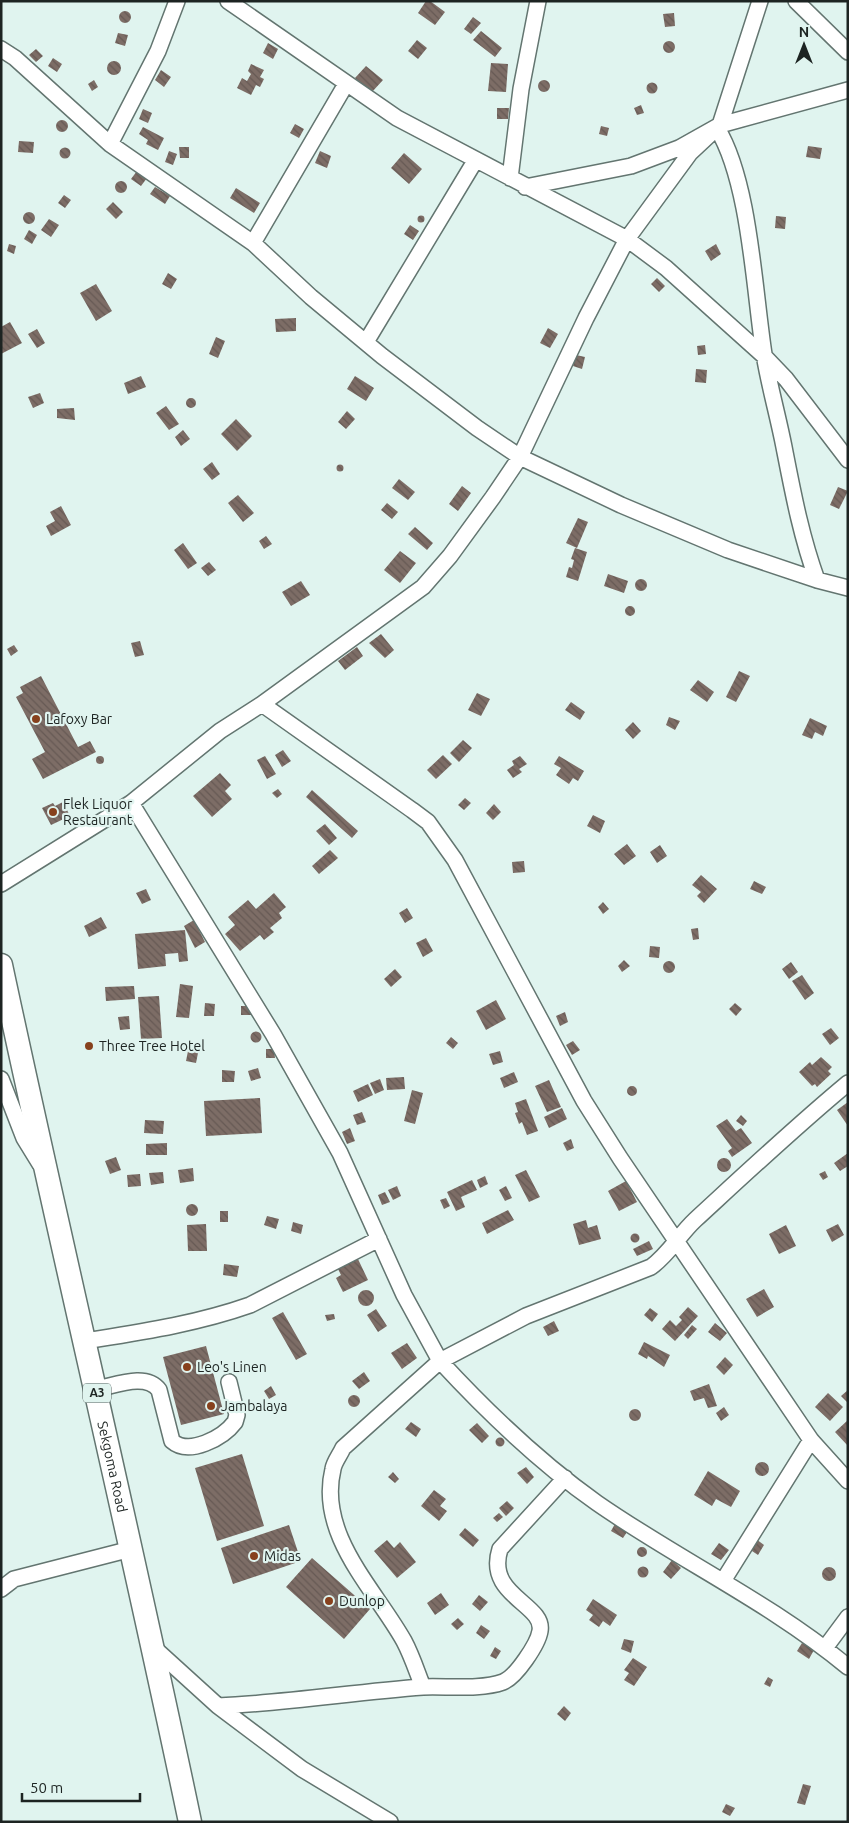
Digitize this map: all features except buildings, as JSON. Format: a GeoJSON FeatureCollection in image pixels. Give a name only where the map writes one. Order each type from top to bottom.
{"type":"FeatureCollection","features":[{"type":"Feature","properties":{"kind":"highway","name":"Sekgoma Road"},"geometry":{"type":"LineString","coordinates":[[1,965],[46,1174],[153,1647],[190,1822]]}},
{"type":"Feature","properties":{"kind":"street"},"geometry":{"type":"LineString","coordinates":[[110,144],[158,51],[177,1]]}},
{"type":"Feature","properties":{"kind":"street"},"geometry":{"type":"LineString","coordinates":[[228,1],[397,118],[475,161],[627,239],[666,268],[764,356],[786,379],[848,460]]}},
{"type":"Feature","properties":{"kind":"street"},"geometry":{"type":"LineString","coordinates":[[510,178],[521,88],[538,1]]}},
{"type":"Feature","properties":{"kind":"street"},"geometry":{"type":"LineString","coordinates":[[1,884],[131,803],[220,731],[262,704],[423,587],[466,534],[520,457],[586,318],[627,239],[690,153],[719,126],[760,1]]}},
{"type":"Feature","properties":{"kind":"street"},"geometry":{"type":"LineString","coordinates":[[796,1],[848,52]]}},
{"type":"Feature","properties":{"kind":"street"},"geometry":{"type":"LineString","coordinates":[[1,49],[16,58],[110,144],[253,243],[311,296],[366,342],[469,422],[520,457],[622,505],[728,550],[816,580],[848,588]]}},
{"type":"Feature","properties":{"kind":"street"},"geometry":{"type":"LineString","coordinates":[[253,243],[346,84]]}},
{"type":"Feature","properties":{"kind":"street"},"geometry":{"type":"LineString","coordinates":[[525,187],[631,166],[679,148],[719,126],[848,90]]}},
{"type":"Feature","properties":{"kind":"street"},"geometry":{"type":"LineString","coordinates":[[719,126],[736,177],[746,227],[764,356],[802,540],[816,580]]}},
{"type":"Feature","properties":{"kind":"street"},"geometry":{"type":"LineString","coordinates":[[366,342],[475,161]]}},
{"type":"Feature","properties":{"kind":"street"},"geometry":{"type":"LineString","coordinates":[[262,704],[428,822],[455,860],[584,1101],[675,1242],[811,1440],[848,1481]]}},
{"type":"Feature","properties":{"kind":"street"},"geometry":{"type":"LineString","coordinates":[[131,803],[273,1034],[340,1154],[404,1295],[440,1361],[490,1415],[596,1502],[643,1534],[723,1582],[825,1648],[848,1667]]}},
{"type":"Feature","properties":{"kind":"street"},"geometry":{"type":"LineString","coordinates":[[1,1079],[24,1138],[46,1174]]}},
{"type":"Feature","properties":{"kind":"street"},"geometry":{"type":"LineString","coordinates":[[423,1687],[404,1642],[385,1610],[364,1583],[348,1553],[334,1519],[330,1490],[333,1467],[343,1448],[440,1361],[526,1316],[650,1267],[666,1255],[692,1223],[803,1121],[848,1083]]}},
{"type":"Feature","properties":{"kind":"street"},"geometry":{"type":"LineString","coordinates":[[85,1341],[160,1329],[230,1312],[250,1305],[379,1239]]}},
{"type":"Feature","properties":{"kind":"street"},"geometry":{"type":"LineString","coordinates":[[96,1389],[142,1380],[155,1384],[159,1390],[172,1442],[186,1448],[214,1438],[235,1422],[237,1415],[229,1382]]}},
{"type":"Feature","properties":{"kind":"street"},"geometry":{"type":"LineString","coordinates":[[723,1582],[811,1440]]}},
{"type":"Feature","properties":{"kind":"street"},"geometry":{"type":"LineString","coordinates":[[218,1706],[280,1703],[423,1687],[488,1685],[503,1682],[511,1677],[529,1653],[540,1630],[539,1621],[502,1582],[496,1561],[500,1549],[565,1478]]}},
{"type":"Feature","properties":{"kind":"street"},"geometry":{"type":"LineString","coordinates":[[1,1589],[8,1580],[131,1549]]}},
{"type":"Feature","properties":{"kind":"street"},"geometry":{"type":"LineString","coordinates":[[825,1648],[848,1617]]}},
{"type":"Feature","properties":{"kind":"street"},"geometry":{"type":"LineString","coordinates":[[153,1647],[218,1706],[302,1769],[390,1822]]}},
{"type":"Feature","properties":{"kind":"place","name":"Lafoxy Bar"},"geometry":{"type":"Point","coordinates":[36,719]}},
{"type":"Feature","properties":{"kind":"place","name":"Flek Liquor Restaurant"},"geometry":{"type":"Point","coordinates":[53,812]}},
{"type":"Feature","properties":{"kind":"place","name":"Three Tree Hotel"},"geometry":{"type":"Point","coordinates":[89,1046]}},
{"type":"Feature","properties":{"kind":"place","name":"Leo's Linen"},"geometry":{"type":"Point","coordinates":[187,1367]}},
{"type":"Feature","properties":{"kind":"place","name":"Jambalaya"},"geometry":{"type":"Point","coordinates":[211,1406]}},
{"type":"Feature","properties":{"kind":"place","name":"Midas"},"geometry":{"type":"Point","coordinates":[254,1556]}},
{"type":"Feature","properties":{"kind":"place","name":"Dunlop"},"geometry":{"type":"Point","coordinates":[329,1601]}}]}
